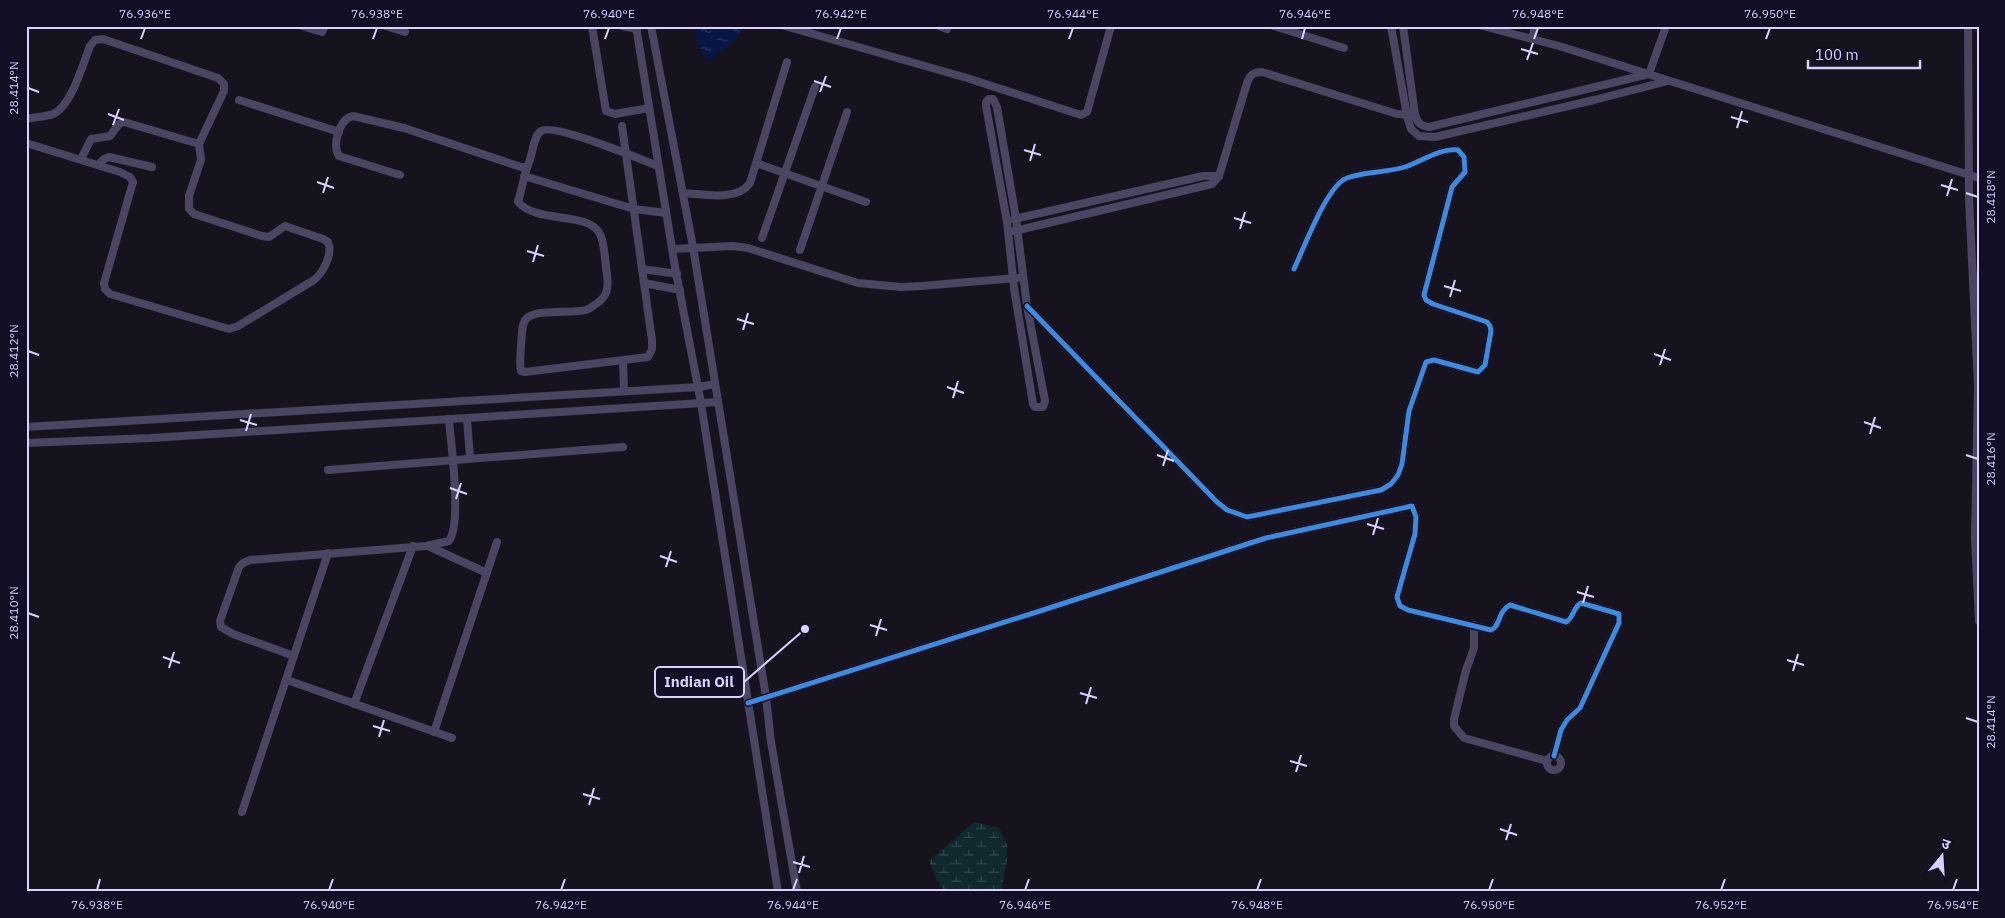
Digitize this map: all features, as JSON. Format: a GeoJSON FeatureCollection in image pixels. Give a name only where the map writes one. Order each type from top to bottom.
{"type":"FeatureCollection","features":[{"type":"Feature","properties":{"kind":"street"},"geometry":{"type":"LineString","coordinates":[[302,26],[322,32],[325,26]]}},
{"type":"Feature","properties":{"kind":"street"},"geometry":{"type":"LineString","coordinates":[[386,26],[405,32]]}},
{"type":"Feature","properties":{"kind":"street"},"geometry":{"type":"LineString","coordinates":[[592,26],[606,111],[615,114],[649,108]]}},
{"type":"Feature","properties":{"kind":"street"},"geometry":{"type":"LineString","coordinates":[[622,26],[636,28],[672,249],[699,387],[778,892]]}},
{"type":"Feature","properties":{"kind":"street"},"geometry":{"type":"LineString","coordinates":[[651,26],[693,248],[771,742],[797,892]]}},
{"type":"Feature","properties":{"kind":"street"},"geometry":{"type":"LineString","coordinates":[[785,26],[967,78],[1081,115],[1087,112],[1111,26]]}},
{"type":"Feature","properties":{"kind":"street"},"geometry":{"type":"LineString","coordinates":[[1274,26],[1344,48]]}},
{"type":"Feature","properties":{"kind":"street"},"geometry":{"type":"LineString","coordinates":[[1391,26],[1411,115],[1422,126],[1434,126],[1649,74]]}},
{"type":"Feature","properties":{"kind":"street"},"geometry":{"type":"LineString","coordinates":[[1403,26],[1411,129],[1418,136],[1435,136],[1668,81]]}},
{"type":"Feature","properties":{"kind":"street"},"geometry":{"type":"LineString","coordinates":[[1483,26],[1649,74],[1979,178]]}},
{"type":"Feature","properties":{"kind":"street"},"geometry":{"type":"LineString","coordinates":[[1532,39],[1535,26]]}},
{"type":"Feature","properties":{"kind":"street"},"geometry":{"type":"LineString","coordinates":[[1649,74],[1666,26]]}},
{"type":"Feature","properties":{"kind":"street"},"geometry":{"type":"LineString","coordinates":[[1968,26],[1968,175],[1978,386],[1975,539],[1979,621]]}},
{"type":"Feature","properties":{"kind":"street"},"geometry":{"type":"LineString","coordinates":[[26,119],[54,114],[62,108],[68,99],[90,46],[95,40],[103,39],[222,81],[224,91],[199,144],[201,160],[188,203],[189,209],[194,214],[262,236],[269,237],[285,226],[323,239],[330,245],[330,250],[320,276],[229,330],[110,294],[105,289],[104,282],[133,182],[130,177],[98,165],[26,143]]}},
{"type":"Feature","properties":{"kind":"street"},"geometry":{"type":"LineString","coordinates":[[682,193],[733,194],[745,191],[750,183],[787,62]]}},
{"type":"Feature","properties":{"kind":"street"},"geometry":{"type":"LineString","coordinates":[[1008,232],[1207,187],[1212,184],[1219,176],[1247,83],[1250,76],[1255,72],[1262,72],[1411,115]]}},
{"type":"Feature","properties":{"kind":"street"},"geometry":{"type":"LineString","coordinates":[[762,238],[815,87]]}},
{"type":"Feature","properties":{"kind":"street"},"geometry":{"type":"LineString","coordinates":[[989,99],[993,99],[996,107],[1018,230],[1027,306],[1045,401],[1043,407],[1039,408],[1033,404],[1006,222],[986,106],[986,102],[989,99]]}},
{"type":"Feature","properties":{"kind":"street"},"geometry":{"type":"LineString","coordinates":[[239,100],[339,132]]}},
{"type":"Feature","properties":{"kind":"street"},"geometry":{"type":"LineString","coordinates":[[800,250],[847,112]]}},
{"type":"Feature","properties":{"kind":"street"},"geometry":{"type":"LineString","coordinates":[[400,175],[339,156],[337,149],[339,132],[343,121],[353,116],[404,128],[512,164],[527,167]]}},
{"type":"Feature","properties":{"kind":"street"},"geometry":{"type":"LineString","coordinates":[[81,159],[91,139],[110,136],[119,124],[124,122],[199,144]]}},
{"type":"Feature","properties":{"kind":"street"},"geometry":{"type":"LineString","coordinates":[[622,126],[627,154],[652,349],[648,357],[521,371],[522,328],[525,320],[530,316],[586,310],[603,299],[607,291],[608,282],[601,234],[595,226],[588,222],[574,221],[524,209],[518,202],[538,133],[543,129],[559,131],[627,154],[658,166]]}},
{"type":"Feature","properties":{"kind":"street"},"geometry":{"type":"LineString","coordinates":[[1418,136],[1422,126]]}},
{"type":"Feature","properties":{"kind":"street"},"geometry":{"type":"LineString","coordinates":[[1027,306],[1217,502],[1227,510],[1247,517],[1381,490],[1391,484],[1398,476],[1402,464],[1409,411],[1426,362],[1434,360],[1478,372],[1485,365],[1491,331],[1487,322],[1433,304],[1426,300],[1424,295],[1452,187],[1465,172],[1464,157],[1458,150],[1452,149],[1432,154],[1408,166],[1347,178],[1338,183],[1330,192],[1294,270]]}},
{"type":"Feature","properties":{"kind":"street"},"geometry":{"type":"LineString","coordinates":[[98,165],[109,157],[152,167]]}},
{"type":"Feature","properties":{"kind":"street"},"geometry":{"type":"LineString","coordinates":[[756,163],[866,202]]}},
{"type":"Feature","properties":{"kind":"street"},"geometry":{"type":"LineString","coordinates":[[524,176],[634,208],[666,213]]}},
{"type":"Feature","properties":{"kind":"street"},"geometry":{"type":"LineString","coordinates":[[1006,222],[1203,176],[1219,176]]}},
{"type":"Feature","properties":{"kind":"street"},"geometry":{"type":"LineString","coordinates":[[672,249],[748,248],[867,284],[900,287],[1023,278]]}},
{"type":"Feature","properties":{"kind":"street"},"geometry":{"type":"LineString","coordinates":[[642,269],[677,274]]}},
{"type":"Feature","properties":{"kind":"street"},"geometry":{"type":"LineString","coordinates":[[644,283],[680,290]]}},
{"type":"Feature","properties":{"kind":"street"},"geometry":{"type":"LineString","coordinates":[[623,361],[624,391]]}},
{"type":"Feature","properties":{"kind":"street"},"geometry":{"type":"LineString","coordinates":[[26,427],[699,387],[715,384]]}},
{"type":"Feature","properties":{"kind":"street"},"geometry":{"type":"LineString","coordinates":[[26,443],[151,438],[718,402]]}},
{"type":"Feature","properties":{"kind":"street"},"geometry":{"type":"LineString","coordinates":[[467,419],[470,458]]}},
{"type":"Feature","properties":{"kind":"street"},"geometry":{"type":"LineString","coordinates":[[294,656],[224,630],[221,627],[220,622],[224,608],[239,567],[243,562],[250,560],[426,546],[444,544],[449,541],[453,535],[456,515],[449,420]]}},
{"type":"Feature","properties":{"kind":"street"},"geometry":{"type":"LineString","coordinates":[[328,470],[623,447]]}},
{"type":"Feature","properties":{"kind":"street"},"geometry":{"type":"LineString","coordinates":[[748,701],[1040,611],[1266,538],[1412,506],[1416,524],[1399,589],[1398,605],[1408,610],[1493,630],[1502,611],[1510,605],[1566,622],[1571,619],[1577,605],[1581,603],[1619,614],[1619,623],[1593,682],[1580,708],[1566,720],[1561,730],[1554,756],[1547,761]]}},
{"type":"Feature","properties":{"kind":"street"},"geometry":{"type":"LineString","coordinates":[[434,732],[497,542]]}},
{"type":"Feature","properties":{"kind":"street"},"geometry":{"type":"LineString","coordinates":[[354,704],[413,546]]}},
{"type":"Feature","properties":{"kind":"street"},"geometry":{"type":"LineString","coordinates":[[426,546],[487,573]]}},
{"type":"Feature","properties":{"kind":"street"},"geometry":{"type":"LineString","coordinates":[[242,812],[328,553]]}},
{"type":"Feature","properties":{"kind":"street"},"geometry":{"type":"LineString","coordinates":[[1474,625],[1474,648],[1466,670],[1454,719],[1454,726],[1457,732],[1464,738],[1547,761],[1551,769],[1557,769],[1561,761],[1560,758],[1554,756]]}},
{"type":"Feature","properties":{"kind":"street"},"geometry":{"type":"LineString","coordinates":[[286,680],[452,738]]}},
{"type":"Feature","properties":{"kind":"green space"},"geometry":{"type":"Polygon","coordinates":[[[974,822],[999,828],[1007,845],[1007,860],[1001,892],[944,892],[929,861],[974,822]]]}},
{"type":"Feature","properties":{"kind":"water"},"geometry":{"type":"Polygon","coordinates":[[[694,26],[743,26],[736,40],[709,60],[700,53],[694,26]]]}},
{"type":"Feature","properties":{"kind":"cycle path"},"geometry":{"type":"LineString","coordinates":[[1027,306],[1217,502],[1227,510],[1247,517],[1381,490],[1391,484],[1398,475],[1402,464],[1409,411],[1426,362],[1434,360],[1478,372],[1485,365],[1491,331],[1487,322],[1433,304],[1426,300],[1424,295],[1452,187],[1465,172],[1464,157],[1458,150],[1438,153],[1408,166],[1393,170],[1354,176],[1339,183],[1324,204],[1294,269]]}},
{"type":"Feature","properties":{"kind":"cycle path"},"geometry":{"type":"LineString","coordinates":[[748,703],[1266,538],[1412,506],[1416,517],[1415,534],[1397,597],[1400,606],[1408,610],[1491,630],[1496,625],[1503,611],[1510,605],[1566,622],[1581,603],[1619,614],[1619,623],[1580,708],[1567,720],[1561,730],[1554,756]]}},
{"type":"Feature","properties":{"kind":"place","name":"Indian Oil"},"geometry":{"type":"Point","coordinates":[805,629]}}]}
